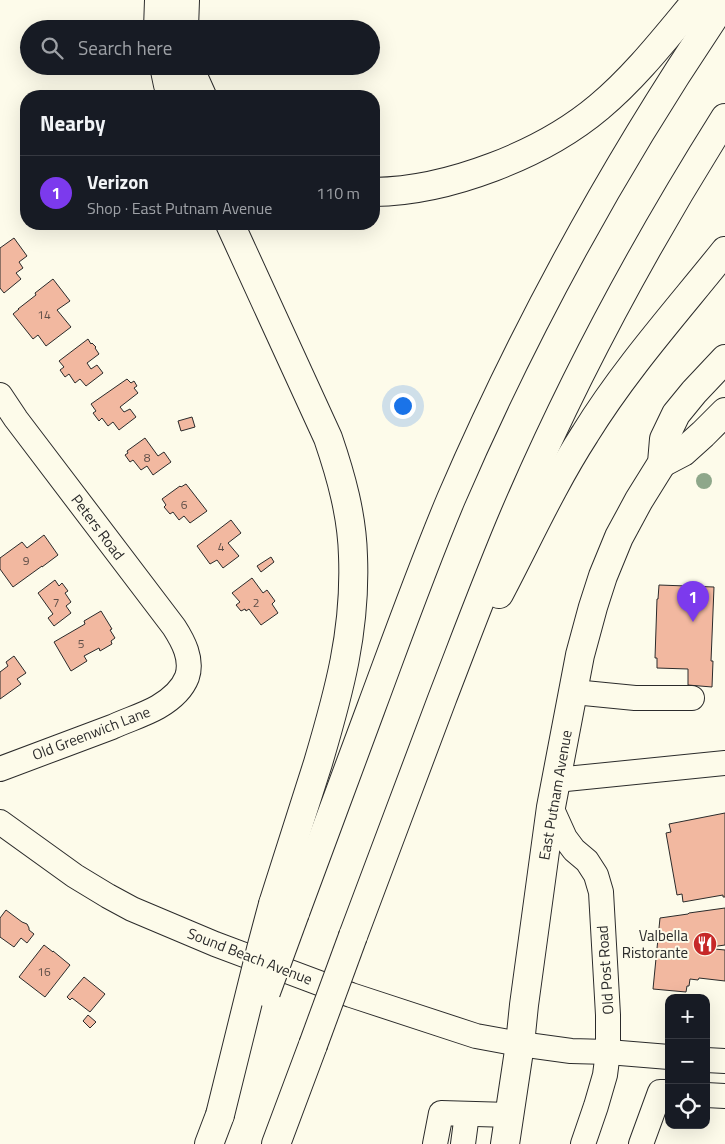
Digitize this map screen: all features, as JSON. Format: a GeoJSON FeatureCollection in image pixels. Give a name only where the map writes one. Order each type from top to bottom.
{"type":"FeatureCollection","features":[{"type":"Feature","properties":{"kind":"main road"},"geometry":{"type":"LineString","coordinates":[[158,20],[159,0]]}},
{"type":"Feature","properties":{"kind":"main road"},"geometry":{"type":"LineString","coordinates":[[185,20],[186,0]]}},
{"type":"Feature","properties":{"kind":"main road"},"geometry":{"type":"LineString","coordinates":[[380,192],[427,186],[474,174],[507,161],[555,137],[598,108],[620,88],[646,61],[697,0]]}},
{"type":"Feature","properties":{"kind":"main road"},"geometry":{"type":"LineString","coordinates":[[209,1144],[220,1115],[260,949],[284,908],[451,500],[495,402],[551,289],[616,171],[725,1]]}},
{"type":"Feature","properties":{"kind":"main road"},"geometry":{"type":"LineString","coordinates":[[166,75],[170,90]]}},
{"type":"Feature","properties":{"kind":"main road"},"geometry":{"type":"LineString","coordinates":[[193,75],[199,90]]}},
{"type":"Feature","properties":{"kind":"main road"},"geometry":{"type":"LineString","coordinates":[[276,1144],[486,583],[508,530],[547,442],[616,304],[653,236],[725,118]]}},
{"type":"Feature","properties":{"kind":"main road"},"geometry":{"type":"LineString","coordinates":[[233,230],[328,438],[346,496],[353,555],[352,616],[344,670],[300,822],[284,908]]}},
{"type":"Feature","properties":{"kind":"main road"},"geometry":{"type":"LineString","coordinates":[[432,727],[546,502],[585,433],[633,366],[725,251]]}},
{"type":"Feature","properties":{"kind":"main road","name":"East Putnam Avenue"},"geometry":{"type":"LineString","coordinates":[[505,1144],[551,807],[580,655],[592,607],[619,536],[662,463],[664,440],[676,414],[725,359]]}},
{"type":"Feature","properties":{"kind":"main road","name":"East Putnam Avenue"},"geometry":{"type":"LineString","coordinates":[[662,463],[683,452],[725,412]]}},
{"type":"Feature","properties":{"kind":"street","name":"Peters Road"},"geometry":{"type":"LineString","coordinates":[[0,396],[8,424],[174,626],[184,644],[189,663]]}},
{"type":"Feature","properties":{"kind":"street","name":"Old Greenwich Lane"},"geometry":{"type":"LineString","coordinates":[[0,769],[97,733],[157,708],[172,697],[183,684],[189,663]]}},
{"type":"Feature","properties":{"kind":"street"},"geometry":{"type":"LineString","coordinates":[[574,692],[635,698],[692,698]]}},
{"type":"Feature","properties":{"kind":"street"},"geometry":{"type":"LineString","coordinates":[[556,780],[725,763]]}},
{"type":"Feature","properties":{"kind":"street","name":"Old Post Road"},"geometry":{"type":"LineString","coordinates":[[551,807],[565,838],[596,875],[600,892],[608,1015],[608,1052],[605,1075],[583,1144]]}},
{"type":"Feature","properties":{"kind":"street","name":"Sound Beach Avenue"},"geometry":{"type":"LineString","coordinates":[[0,822],[93,888],[132,909],[176,928],[360,998],[476,1036],[571,1050],[665,1057]]}},
{"type":"Feature","properties":{"kind":"street"},"geometry":{"type":"LineString","coordinates":[[710,1060],[725,1062]]}},
{"type":"Feature","properties":{"kind":"street"},"geometry":{"type":"LineString","coordinates":[[641,1144],[660,1092],[665,1092]]}},
{"type":"Feature","properties":{"kind":"street"},"geometry":{"type":"LineString","coordinates":[[710,1095],[725,1096]]}},
{"type":"Feature","properties":{"kind":"street"},"geometry":{"type":"LineString","coordinates":[[435,1144],[441,1113],[510,1115]]}},
{"type":"Feature","properties":{"kind":"street"},"geometry":{"type":"LineString","coordinates":[[463,1144],[467,1114]]}},
{"type":"Feature","properties":{"kind":"building"},"geometry":{"type":"Polygon","coordinates":[[[14,238],[27,256],[19,262],[23,268],[16,273],[21,279],[4,293],[0,288],[0,248],[14,238]]]}},
{"type":"Feature","properties":{"kind":"building"},"geometry":{"type":"Polygon","coordinates":[[[53,279],[70,301],[57,310],[71,327],[46,346],[38,335],[33,339],[13,314],[53,279]]]}},
{"type":"Feature","properties":{"kind":"building"},"geometry":{"type":"Polygon","coordinates":[[[88,339],[96,347],[99,354],[87,363],[91,369],[97,365],[103,373],[86,386],[80,379],[75,383],[69,374],[65,377],[60,370],[64,367],[59,361],[88,339]]]}},
{"type":"Feature","properties":{"kind":"building"},"geometry":{"type":"Polygon","coordinates":[[[127,379],[131,383],[134,381],[137,386],[134,388],[138,393],[120,407],[124,412],[130,409],[136,417],[119,430],[113,422],[108,426],[102,418],[99,421],[93,413],[96,411],[91,404],[127,379]]]}},
{"type":"Feature","properties":{"kind":"building"},"geometry":{"type":"Polygon","coordinates":[[[192,417],[195,427],[181,431],[178,421],[192,417]]]}},
{"type":"Feature","properties":{"kind":"building"},"geometry":{"type":"Polygon","coordinates":[[[145,438],[158,456],[164,452],[171,462],[153,475],[147,466],[141,470],[133,460],[130,462],[125,455],[128,453],[127,451],[145,438]]]}},
{"type":"Feature","properties":{"kind":"building"},"geometry":{"type":"Polygon","coordinates":[[[186,484],[207,511],[190,523],[184,516],[179,520],[173,512],[170,514],[164,507],[166,505],[162,499],[186,484]]]}},
{"type":"Feature","properties":{"kind":"building"},"geometry":{"type":"Polygon","coordinates":[[[231,520],[241,533],[228,543],[239,556],[223,568],[217,560],[210,564],[197,546],[231,520]]]}},
{"type":"Feature","properties":{"kind":"building"},"geometry":{"type":"Polygon","coordinates":[[[44,535],[58,555],[13,587],[0,569],[0,558],[22,542],[27,548],[44,535]]]}},
{"type":"Feature","properties":{"kind":"building"},"geometry":{"type":"Polygon","coordinates":[[[271,557],[274,562],[261,572],[257,566],[271,557]]]}},
{"type":"Feature","properties":{"kind":"building"},"geometry":{"type":"Polygon","coordinates":[[[252,578],[263,593],[267,590],[275,601],[272,604],[278,613],[261,625],[249,609],[241,611],[236,605],[240,602],[232,593],[252,578]]]}},
{"type":"Feature","properties":{"kind":"building"},"geometry":{"type":"Polygon","coordinates":[[[55,580],[59,586],[62,583],[68,591],[65,593],[71,602],[66,606],[71,613],[54,626],[48,618],[53,614],[38,593],[55,580]]]}},
{"type":"Feature","properties":{"kind":"building"},"geometry":{"type":"Polygon","coordinates":[[[659,585],[714,587],[711,661],[713,661],[712,687],[688,685],[688,669],[657,668],[657,658],[655,658],[659,585]]]}},
{"type":"Feature","properties":{"kind":"building"},"geometry":{"type":"Polygon","coordinates":[[[101,611],[115,638],[111,641],[112,644],[100,651],[99,648],[84,656],[87,661],[71,671],[54,642],[85,624],[84,621],[101,611]]]}},
{"type":"Feature","properties":{"kind":"building"},"geometry":{"type":"Polygon","coordinates":[[[14,656],[26,673],[17,679],[21,684],[0,699],[0,672],[8,666],[6,662],[14,656]]]}},
{"type":"Feature","properties":{"kind":"building"},"geometry":{"type":"Polygon","coordinates":[[[725,813],[725,897],[723,895],[683,902],[682,894],[677,895],[666,833],[671,832],[669,824],[725,813]]]}},
{"type":"Feature","properties":{"kind":"building"},"geometry":{"type":"Polygon","coordinates":[[[725,908],[725,945],[704,948],[725,950],[725,981],[699,978],[698,980],[690,979],[686,992],[653,989],[660,918],[725,908]]]}},
{"type":"Feature","properties":{"kind":"building"},"geometry":{"type":"Polygon","coordinates":[[[6,910],[27,924],[29,930],[34,934],[27,943],[21,938],[14,947],[0,937],[0,918],[6,910]]]}},
{"type":"Feature","properties":{"kind":"building"},"geometry":{"type":"Polygon","coordinates":[[[44,945],[70,965],[45,997],[19,977],[44,945]]]}},
{"type":"Feature","properties":{"kind":"building"},"geometry":{"type":"Polygon","coordinates":[[[84,977],[105,994],[90,1012],[72,998],[70,1000],[67,997],[84,977]]]}},
{"type":"Feature","properties":{"kind":"building"},"geometry":{"type":"Polygon","coordinates":[[[88,1015],[96,1022],[90,1028],[83,1021],[88,1015]]]}},
{"type":"Feature","properties":{"kind":"place","name":"Verizon"},"geometry":{"type":"Point","coordinates":[693,622]}},
{"type":"Feature","properties":{"kind":"place","name":"Valbella Ristorante"},"geometry":{"type":"Point","coordinates":[705,944]}}]}
